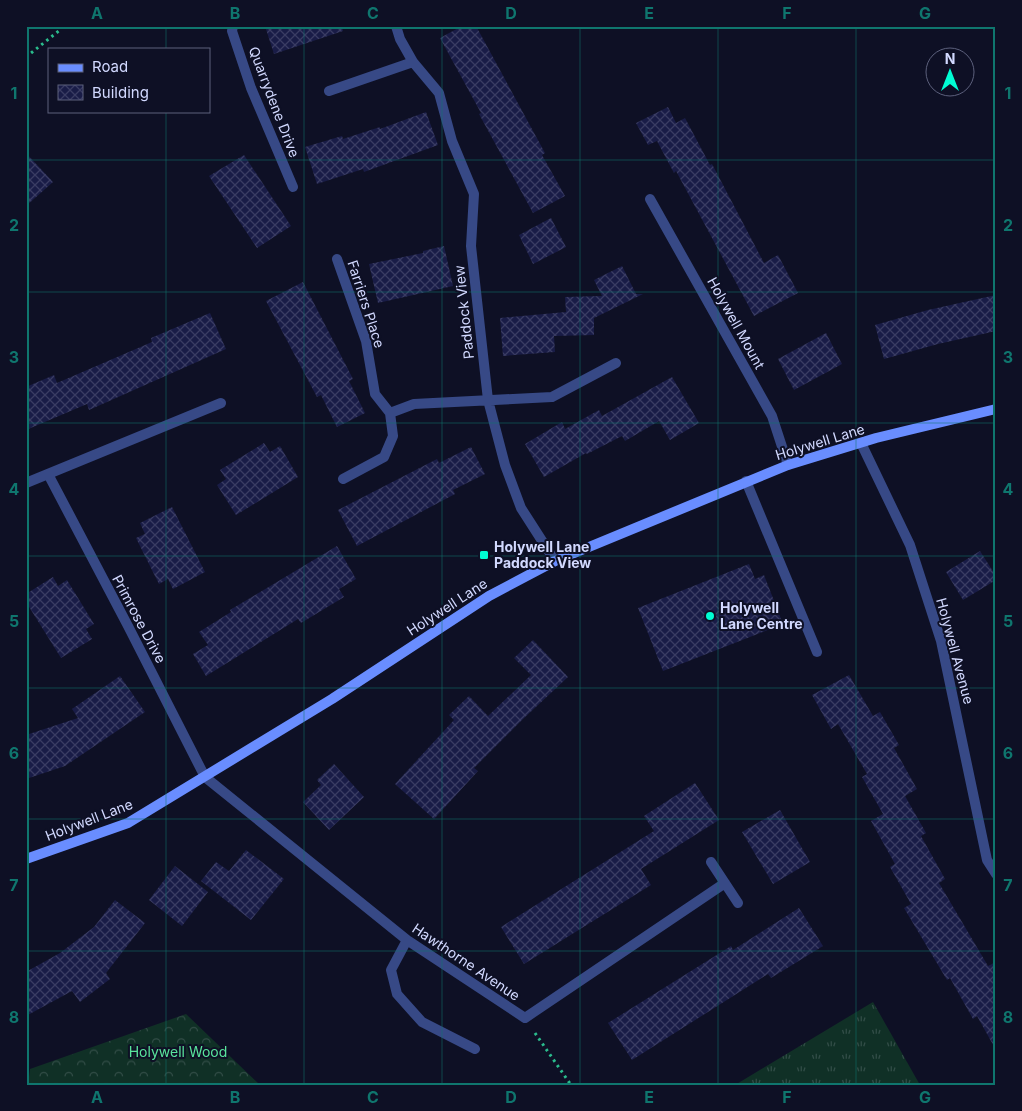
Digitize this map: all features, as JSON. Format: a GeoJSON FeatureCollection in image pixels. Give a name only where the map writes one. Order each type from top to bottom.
{"type":"FeatureCollection","features":[{"type":"Feature","properties":{"kind":"main road","name":"Holywell Lane"},"geometry":{"type":"LineString","coordinates":[[26,858],[128,823],[332,699],[488,596],[554,561],[788,465],[861,443],[996,409]]}},
{"type":"Feature","properties":{"kind":"street","name":"Quarrydene Drive"},"geometry":{"type":"LineString","coordinates":[[233,26],[232,31],[251,88],[293,187]]}},
{"type":"Feature","properties":{"kind":"street","name":"Paddock View"},"geometry":{"type":"LineString","coordinates":[[396,26],[400,39],[413,62],[439,93],[452,141],[474,194],[471,246],[488,400],[505,465],[520,508],[554,561]]}},
{"type":"Feature","properties":{"kind":"street"},"geometry":{"type":"LineString","coordinates":[[329,92],[413,62]]}},
{"type":"Feature","properties":{"kind":"street","name":"Holywell Mount"},"geometry":{"type":"LineString","coordinates":[[650,199],[772,416],[788,465]]}},
{"type":"Feature","properties":{"kind":"street","name":"Farriers Place"},"geometry":{"type":"LineString","coordinates":[[337,259],[366,341],[375,394],[390,413]]}},
{"type":"Feature","properties":{"kind":"street"},"geometry":{"type":"LineString","coordinates":[[343,479],[384,457],[393,436],[390,413],[414,404],[552,397],[616,363]]}},
{"type":"Feature","properties":{"kind":"street"},"geometry":{"type":"LineString","coordinates":[[26,483],[221,403]]}},
{"type":"Feature","properties":{"kind":"street","name":"Holywell Avenue"},"geometry":{"type":"LineString","coordinates":[[861,443],[910,545],[941,641],[988,860],[996,874]]}},
{"type":"Feature","properties":{"kind":"street","name":"Primrose Drive"},"geometry":{"type":"LineString","coordinates":[[48,474],[205,777]]}},
{"type":"Feature","properties":{"kind":"street"},"geometry":{"type":"LineString","coordinates":[[746,481],[816,652]]}},
{"type":"Feature","properties":{"kind":"street","name":"Hawthorne Avenue"},"geometry":{"type":"LineString","coordinates":[[205,777],[407,940],[525,1018],[725,883]]}},
{"type":"Feature","properties":{"kind":"street"},"geometry":{"type":"LineString","coordinates":[[711,862],[738,904]]}},
{"type":"Feature","properties":{"kind":"street"},"geometry":{"type":"LineString","coordinates":[[407,940],[390,970],[397,994],[422,1022],[475,1049]]}},
{"type":"Feature","properties":{"kind":"path"},"geometry":{"type":"LineString","coordinates":[[26,56],[60,30],[61,26]]}},
{"type":"Feature","properties":{"kind":"path"},"geometry":{"type":"LineString","coordinates":[[525,1018],[570,1085]]}},
{"type":"Feature","properties":{"kind":"green space"},"geometry":{"type":"Polygon","coordinates":[[[873,1002],[920,1085],[735,1085],[873,1002]]]}},
{"type":"Feature","properties":{"kind":"green space","name":"Holywell Wood"},"geometry":{"type":"Polygon","coordinates":[[[186,1014],[260,1085],[28,1085],[30,1069],[186,1014]]]}},
{"type":"Feature","properties":{"kind":"building"},"geometry":{"type":"Polygon","coordinates":[[[265,26],[342,26],[343,31],[274,54],[265,26]]]}},
{"type":"Feature","properties":{"kind":"building"},"geometry":{"type":"Polygon","coordinates":[[[462,26],[476,26],[545,153],[542,155],[565,196],[533,213],[440,38],[462,26]]]}},
{"type":"Feature","properties":{"kind":"building"},"geometry":{"type":"Polygon","coordinates":[[[668,107],[676,123],[685,118],[710,165],[712,164],[764,263],[778,255],[798,293],[754,316],[676,171],[674,173],[657,141],[648,145],[636,123],[668,107]]]}},
{"type":"Feature","properties":{"kind":"building"},"geometry":{"type":"Polygon","coordinates":[[[426,112],[438,145],[364,172],[363,169],[317,184],[305,147],[342,136],[343,139],[380,127],[380,129],[426,112]]]}},
{"type":"Feature","properties":{"kind":"building"},"geometry":{"type":"Polygon","coordinates":[[[26,153],[53,182],[26,206],[26,153]]]}},
{"type":"Feature","properties":{"kind":"building"},"geometry":{"type":"Polygon","coordinates":[[[244,155],[291,226],[257,248],[209,176],[244,155]]]}},
{"type":"Feature","properties":{"kind":"building"},"geometry":{"type":"Polygon","coordinates":[[[551,218],[566,247],[533,264],[519,235],[551,218]]]}},
{"type":"Feature","properties":{"kind":"building"},"geometry":{"type":"Polygon","coordinates":[[[444,246],[453,286],[378,303],[369,264],[423,253],[423,251],[444,246]]]}},
{"type":"Feature","properties":{"kind":"building"},"geometry":{"type":"Polygon","coordinates":[[[622,266],[636,294],[643,294],[594,318],[594,335],[554,336],[555,352],[503,356],[500,318],[566,312],[565,297],[602,296],[594,280],[622,266]]]}},
{"type":"Feature","properties":{"kind":"building"},"geometry":{"type":"Polygon","coordinates":[[[303,282],[353,379],[349,381],[365,413],[337,427],[321,395],[317,397],[266,301],[303,282]]]}},
{"type":"Feature","properties":{"kind":"building"},"geometry":{"type":"Polygon","coordinates":[[[996,295],[996,331],[884,359],[875,325],[928,310],[996,295]]]}},
{"type":"Feature","properties":{"kind":"building"},"geometry":{"type":"Polygon","coordinates":[[[210,313],[226,349],[89,410],[87,404],[26,430],[26,387],[54,375],[57,383],[152,342],[151,338],[210,313]]]}},
{"type":"Feature","properties":{"kind":"building"},"geometry":{"type":"Polygon","coordinates":[[[826,333],[842,364],[794,390],[778,359],[826,333]]]}},
{"type":"Feature","properties":{"kind":"building"},"geometry":{"type":"Polygon","coordinates":[[[672,377],[699,423],[670,440],[659,421],[625,441],[622,436],[586,453],[544,477],[525,444],[562,422],[565,429],[599,410],[602,416],[672,377]]]}},
{"type":"Feature","properties":{"kind":"building"},"geometry":{"type":"Polygon","coordinates":[[[264,443],[270,452],[280,446],[298,477],[236,515],[217,485],[226,479],[220,470],[264,443]]]}},
{"type":"Feature","properties":{"kind":"building"},"geometry":{"type":"Polygon","coordinates":[[[471,447],[485,474],[453,490],[455,494],[357,546],[338,510],[437,459],[439,463],[471,447]]]}},
{"type":"Feature","properties":{"kind":"building"},"geometry":{"type":"Polygon","coordinates":[[[172,507],[205,572],[173,589],[168,579],[159,584],[136,538],[145,534],[140,523],[172,507]]]}},
{"type":"Feature","properties":{"kind":"building"},"geometry":{"type":"Polygon","coordinates":[[[337,546],[356,579],[339,589],[344,597],[301,623],[298,619],[206,676],[193,654],[208,645],[199,632],[231,612],[230,610],[337,546]]]}},
{"type":"Feature","properties":{"kind":"building"},"geometry":{"type":"Polygon","coordinates":[[[980,551],[996,576],[996,580],[963,600],[946,572],[980,551]]]}},
{"type":"Feature","properties":{"kind":"building","name":"Holywell Lane Centre"},"geometry":{"type":"Polygon","coordinates":[[[749,564],[755,579],[764,575],[783,624],[663,671],[638,608],[749,564]]]}},
{"type":"Feature","properties":{"kind":"building"},"geometry":{"type":"Polygon","coordinates":[[[53,577],[58,586],[67,580],[94,624],[86,629],[92,639],[61,658],[26,602],[26,594],[53,577]]]}},
{"type":"Feature","properties":{"kind":"building"},"geometry":{"type":"Polygon","coordinates":[[[533,640],[568,677],[474,768],[478,771],[434,819],[395,784],[454,720],[449,715],[469,696],[488,716],[531,675],[514,658],[533,640]]]}},
{"type":"Feature","properties":{"kind":"building"},"geometry":{"type":"Polygon","coordinates":[[[849,675],[873,716],[880,712],[899,745],[894,748],[917,789],[905,796],[926,833],[921,836],[945,879],[939,883],[988,966],[996,962],[996,1050],[977,1016],[973,1019],[950,978],[947,980],[904,908],[911,904],[890,867],[895,864],[871,821],[883,814],[862,777],[867,774],[838,724],[831,729],[812,695],[849,675]]]}},
{"type":"Feature","properties":{"kind":"building"},"geometry":{"type":"Polygon","coordinates":[[[120,676],[145,712],[65,766],[26,779],[26,735],[78,718],[72,709],[120,676]]]}},
{"type":"Feature","properties":{"kind":"building"},"geometry":{"type":"Polygon","coordinates":[[[334,764],[364,797],[329,830],[303,802],[321,785],[317,780],[334,764]]]}},
{"type":"Feature","properties":{"kind":"building"},"geometry":{"type":"Polygon","coordinates":[[[695,783],[719,820],[641,869],[651,885],[524,964],[501,927],[654,831],[644,816],[695,783]]]}},
{"type":"Feature","properties":{"kind":"building"},"geometry":{"type":"Polygon","coordinates":[[[780,810],[810,862],[773,884],[742,832],[780,810]]]}},
{"type":"Feature","properties":{"kind":"building"},"geometry":{"type":"Polygon","coordinates":[[[246,850],[284,879],[251,920],[201,881],[216,862],[229,871],[246,850]]]}},
{"type":"Feature","properties":{"kind":"building"},"geometry":{"type":"Polygon","coordinates":[[[175,866],[208,892],[182,926],[149,900],[175,866]]]}},
{"type":"Feature","properties":{"kind":"building"},"geometry":{"type":"Polygon","coordinates":[[[115,900],[145,923],[106,973],[110,979],[80,1002],[72,991],[26,1016],[26,972],[60,953],[94,927],[115,900]]]}},
{"type":"Feature","properties":{"kind":"building"},"geometry":{"type":"Polygon","coordinates":[[[799,908],[823,946],[771,978],[768,974],[632,1060],[608,1023],[731,946],[733,950],[799,908]]]}},
{"type":"Feature","properties":{"kind":"place","name":"Holywell Lane Paddock View"},"geometry":{"type":"Point","coordinates":[484,555]}},
{"type":"Feature","properties":{"kind":"place","name":"Holywell Lane Centre"},"geometry":{"type":"Point","coordinates":[710,616]}}]}
